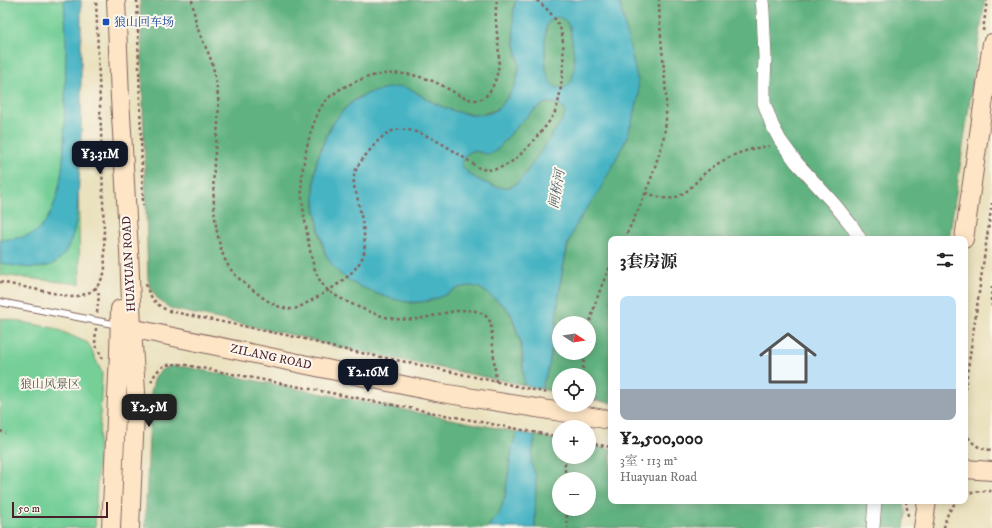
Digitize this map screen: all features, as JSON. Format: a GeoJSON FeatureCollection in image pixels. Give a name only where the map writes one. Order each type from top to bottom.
{"type":"FeatureCollection","features":[{"type":"Feature","properties":{"kind":"main road","name":"HUAYUAN ROAD"},"geometry":{"type":"LineString","coordinates":[[108,0],[126,327],[136,392],[130,528]]}},
{"type":"Feature","properties":{"kind":"main road","name":"HUAYUAN ROAD"},"geometry":{"type":"LineString","coordinates":[[111,528],[126,327],[129,243],[120,98],[116,0]]}},
{"type":"Feature","properties":{"kind":"main road"},"geometry":{"type":"LineString","coordinates":[[964,236],[992,43]]}},
{"type":"Feature","properties":{"kind":"main road","name":"ZILANG ROAD"},"geometry":{"type":"LineString","coordinates":[[126,327],[436,392],[608,420]]}},
{"type":"Feature","properties":{"kind":"main road"},"geometry":{"type":"LineString","coordinates":[[968,469],[992,471]]}},
{"type":"Feature","properties":{"kind":"main road"},"geometry":{"type":"LineString","coordinates":[[915,524],[925,504]]}},
{"type":"Feature","properties":{"kind":"street"},"geometry":{"type":"LineString","coordinates":[[762,0],[765,57],[764,103],[772,125],[796,162],[835,205],[858,236]]}},
{"type":"Feature","properties":{"kind":"street"},"geometry":{"type":"LineString","coordinates":[[873,528],[875,504]]}},
{"type":"Feature","properties":{"kind":"lane"},"geometry":{"type":"LineString","coordinates":[[0,302],[126,327]]}},
{"type":"Feature","properties":{"kind":"path"},"geometry":{"type":"LineString","coordinates":[[0,282],[72,297],[89,293],[100,284],[105,271],[96,0]]}},
{"type":"Feature","properties":{"kind":"path"},"geometry":{"type":"LineString","coordinates":[[137,0],[143,208]]}},
{"type":"Feature","properties":{"kind":"path"},"geometry":{"type":"LineString","coordinates":[[192,0],[195,22],[214,71],[218,97],[218,121],[213,192],[220,245],[231,270],[239,279],[260,296],[286,309],[298,308],[340,282],[354,271],[363,255],[365,242],[354,185],[355,172],[361,161],[381,137],[391,131],[397,130],[406,130],[424,134],[479,168],[484,170],[493,170],[511,162],[522,153],[546,126],[555,113],[557,107],[564,42],[562,32],[557,22],[544,6],[536,0]]}},
{"type":"Feature","properties":{"kind":"path"},"geometry":{"type":"LineString","coordinates":[[496,382],[491,324],[485,315],[478,312],[463,310],[422,318],[390,318],[377,315],[346,301],[328,290],[321,283],[310,251],[303,213],[302,176],[312,127],[322,105],[338,90],[346,86],[372,76],[385,74],[408,74],[427,78],[470,99],[476,100],[486,96],[493,85],[498,70],[499,58],[495,9],[497,0]]}},
{"type":"Feature","properties":{"kind":"path"},"geometry":{"type":"LineString","coordinates":[[625,236],[651,180],[665,130],[666,85],[659,0]]}},
{"type":"Feature","properties":{"kind":"path"},"geometry":{"type":"LineString","coordinates":[[646,193],[664,198],[674,198],[686,191],[705,173],[738,152],[783,144]]}},
{"type":"Feature","properties":{"kind":"path"},"geometry":{"type":"LineString","coordinates":[[968,369],[992,203]]}},
{"type":"Feature","properties":{"kind":"path"},"geometry":{"type":"LineString","coordinates":[[592,316],[598,295],[608,271]]}},
{"type":"Feature","properties":{"kind":"path"},"geometry":{"type":"LineString","coordinates":[[145,280],[150,294],[155,302],[162,308],[169,311],[305,339],[331,347],[552,394]]}},
{"type":"Feature","properties":{"kind":"path"},"geometry":{"type":"LineString","coordinates":[[992,286],[992,306]]}},
{"type":"Feature","properties":{"kind":"path"},"geometry":{"type":"LineString","coordinates":[[95,288],[99,295],[95,344],[106,365]]}},
{"type":"Feature","properties":{"kind":"path"},"geometry":{"type":"LineString","coordinates":[[150,388],[154,374],[165,365],[186,365],[552,436]]}},
{"type":"Feature","properties":{"kind":"path"},"geometry":{"type":"LineString","coordinates":[[0,431],[6,433]]}},
{"type":"Feature","properties":{"kind":"path"},"geometry":{"type":"LineString","coordinates":[[968,437],[978,447],[992,450]]}},
{"type":"Feature","properties":{"kind":"path"},"geometry":{"type":"LineString","coordinates":[[596,444],[608,446]]}},
{"type":"Feature","properties":{"kind":"path"},"geometry":{"type":"LineString","coordinates":[[968,494],[972,492],[992,491]]}},
{"type":"Feature","properties":{"kind":"path"},"geometry":{"type":"LineString","coordinates":[[906,504],[908,513],[915,524]]}},
{"type":"Feature","properties":{"kind":"path"},"geometry":{"type":"LineString","coordinates":[[944,528],[950,509],[954,504]]}},
{"type":"Feature","properties":{"kind":"path"},"geometry":{"type":"LineString","coordinates":[[567,516],[568,528]]}},
{"type":"Feature","properties":{"kind":"green space"},"geometry":{"type":"Polygon","coordinates":[[[0,0],[75,0],[80,284],[0,275],[0,0]]]}},
{"type":"Feature","properties":{"kind":"green space"},"geometry":{"type":"Polygon","coordinates":[[[140,0],[516,0],[514,6],[514,40],[519,65],[517,77],[514,88],[495,110],[480,115],[456,112],[426,99],[415,91],[373,92],[357,98],[343,110],[331,126],[321,148],[316,164],[314,185],[319,232],[325,254],[342,275],[355,284],[368,290],[386,297],[413,303],[428,301],[454,289],[463,287],[474,285],[482,289],[506,308],[511,315],[521,345],[524,385],[333,346],[301,337],[172,309],[159,300],[153,293],[148,279],[140,0]]]}},
{"type":"Feature","properties":{"kind":"green space"},"geometry":{"type":"Polygon","coordinates":[[[619,0],[985,0],[949,236],[608,236],[608,402],[596,400],[596,368],[552,368],[552,391],[541,389],[548,368],[552,348],[552,360],[596,360],[596,316],[556,316],[561,281],[573,231],[626,140],[634,115],[638,95],[638,82],[619,0]]]}},
{"type":"Feature","properties":{"kind":"green space"},"geometry":{"type":"Polygon","coordinates":[[[558,17],[565,20],[569,25],[574,53],[574,75],[568,86],[562,88],[556,87],[551,83],[546,70],[545,62],[547,25],[550,20],[558,17]]]}},
{"type":"Feature","properties":{"kind":"green space"},"geometry":{"type":"Polygon","coordinates":[[[546,103],[560,105],[563,107],[565,114],[524,176],[516,184],[504,188],[490,185],[475,178],[464,169],[462,164],[464,158],[470,151],[486,154],[494,152],[515,128],[535,110],[546,103]]]}},
{"type":"Feature","properties":{"kind":"green space","name":"狼山风景区"},"geometry":{"type":"Polygon","coordinates":[[[0,318],[54,328],[88,343],[102,373],[95,528],[0,528],[0,318]]]}},
{"type":"Feature","properties":{"kind":"green space"},"geometry":{"type":"Polygon","coordinates":[[[167,367],[186,367],[517,432],[512,447],[505,497],[499,514],[488,528],[145,528],[151,393],[153,383],[159,372],[167,367]]]}},
{"type":"Feature","properties":{"kind":"green space"},"geometry":{"type":"Polygon","coordinates":[[[535,435],[552,439],[552,464],[596,464],[596,446],[608,448],[608,504],[904,504],[906,513],[904,528],[535,528],[536,477],[531,462],[535,435]]]}},
{"type":"Feature","properties":{"kind":"water"},"geometry":{"type":"Polygon","coordinates":[[[64,0],[81,0],[81,154],[74,231],[66,252],[53,264],[46,267],[31,268],[0,263],[0,240],[27,236],[40,228],[48,217],[55,203],[59,187],[64,152],[66,29],[64,0]]]}},
{"type":"Feature","properties":{"kind":"water","name":"闸桥河"},"geometry":{"type":"Polygon","coordinates":[[[516,0],[619,0],[638,82],[639,95],[626,140],[597,195],[582,215],[573,231],[567,247],[561,278],[557,316],[552,316],[552,348],[549,366],[541,389],[524,385],[522,350],[512,316],[505,307],[482,290],[476,287],[468,286],[457,289],[433,300],[405,302],[355,284],[338,272],[327,255],[323,245],[318,225],[314,186],[319,154],[327,135],[343,110],[360,97],[384,89],[402,87],[413,90],[428,100],[443,107],[472,115],[490,113],[502,105],[513,89],[519,71],[513,16],[516,0]],[[558,17],[554,18],[546,27],[545,62],[548,77],[551,83],[556,87],[562,88],[571,82],[574,68],[574,54],[569,25],[558,17]],[[546,103],[540,106],[515,128],[494,152],[486,154],[471,151],[468,153],[462,164],[464,169],[475,178],[490,185],[504,188],[516,184],[524,176],[563,119],[565,114],[563,107],[546,103]]]}},
{"type":"Feature","properties":{"kind":"water"},"geometry":{"type":"Polygon","coordinates":[[[517,432],[535,435],[531,462],[536,477],[535,528],[488,528],[499,514],[505,497],[512,447],[517,432]]]}},
{"type":"Feature","properties":{"kind":"place","name":"狼山回车场"},"geometry":{"type":"Point","coordinates":[106,22]}}]}
